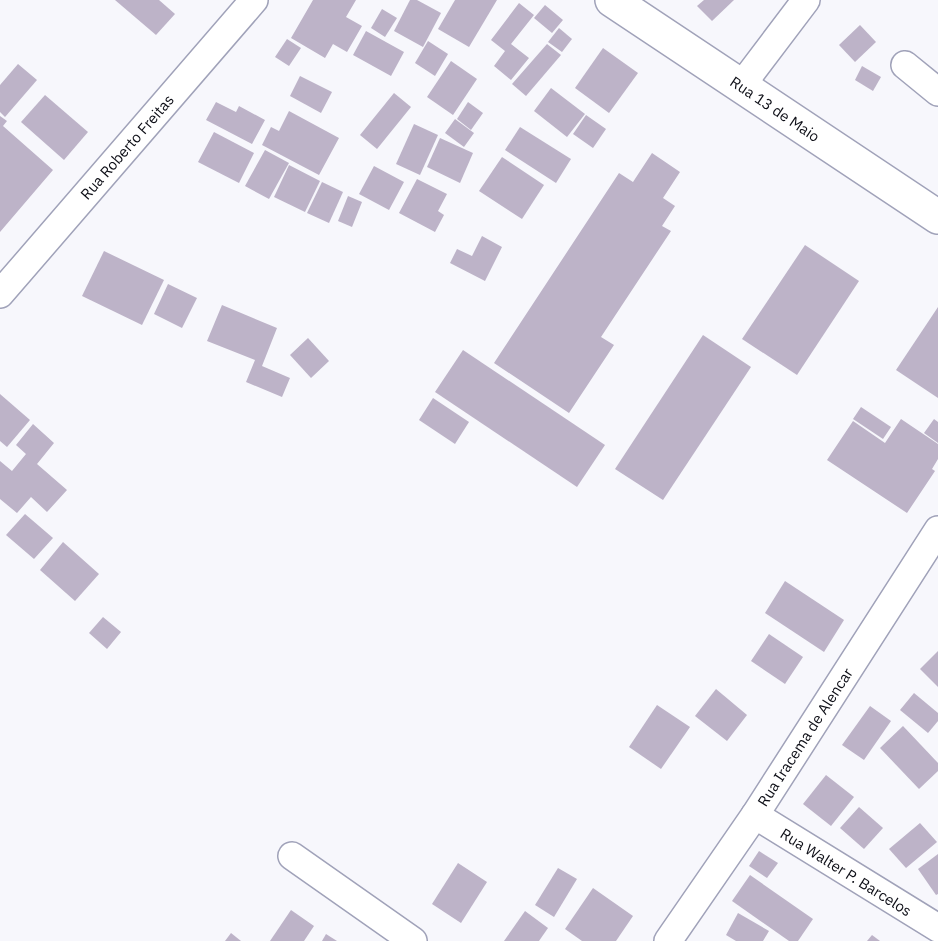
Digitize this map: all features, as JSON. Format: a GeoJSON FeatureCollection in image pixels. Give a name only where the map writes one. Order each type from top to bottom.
{"type":"FeatureCollection","features":[{"type":"Feature","properties":{"kind":"main road","name":"Rua 13 de Maio"},"geometry":{"type":"LineString","coordinates":[[612,0],[938,218]]}},
{"type":"Feature","properties":{"kind":"street","name":"Rua Roberto Freitas"},"geometry":{"type":"LineString","coordinates":[[0,294],[254,0]]}},
{"type":"Feature","properties":{"kind":"street"},"geometry":{"type":"LineString","coordinates":[[741,86],[806,0]]}},
{"type":"Feature","properties":{"kind":"street"},"geometry":{"type":"LineString","coordinates":[[905,65],[938,92]]}},
{"type":"Feature","properties":{"kind":"street","name":"Rua Iracema de Alencar"},"geometry":{"type":"LineString","coordinates":[[668,941],[755,815],[938,530]]}},
{"type":"Feature","properties":{"kind":"street","name":"Rua Walter P. Barcelos"},"geometry":{"type":"LineString","coordinates":[[755,815],[938,928]]}},
{"type":"Feature","properties":{"kind":"street"},"geometry":{"type":"LineString","coordinates":[[292,856],[413,941]]}},
{"type":"Feature","properties":{"kind":"building"},"geometry":{"type":"Polygon","coordinates":[[[115,0],[159,0],[175,14],[156,35],[115,0]]]}},
{"type":"Feature","properties":{"kind":"building"},"geometry":{"type":"Polygon","coordinates":[[[313,0],[356,0],[346,17],[362,26],[347,52],[333,44],[325,58],[291,38],[313,0]]]}},
{"type":"Feature","properties":{"kind":"building"},"geometry":{"type":"Polygon","coordinates":[[[410,0],[417,0],[441,13],[423,47],[394,31],[410,0]]]}},
{"type":"Feature","properties":{"kind":"building"},"geometry":{"type":"Polygon","coordinates":[[[455,0],[497,0],[469,47],[438,29],[455,0]]]}},
{"type":"Feature","properties":{"kind":"building"},"geometry":{"type":"Polygon","coordinates":[[[704,0],[734,0],[712,21],[697,6],[704,0]]]}},
{"type":"Feature","properties":{"kind":"building"},"geometry":{"type":"Polygon","coordinates":[[[519,3],[534,15],[511,44],[529,58],[511,80],[494,66],[505,51],[491,40],[519,3]]]}},
{"type":"Feature","properties":{"kind":"building"},"geometry":{"type":"Polygon","coordinates":[[[545,5],[563,20],[552,33],[534,18],[545,5]]]}},
{"type":"Feature","properties":{"kind":"building"},"geometry":{"type":"Polygon","coordinates":[[[382,9],[397,18],[385,37],[371,28],[382,9]]]}},
{"type":"Feature","properties":{"kind":"building"},"geometry":{"type":"Polygon","coordinates":[[[860,25],[876,42],[855,62],[839,45],[860,25]]]}},
{"type":"Feature","properties":{"kind":"building"},"geometry":{"type":"Polygon","coordinates":[[[559,28],[572,39],[562,52],[548,42],[559,28]]]}},
{"type":"Feature","properties":{"kind":"building"},"geometry":{"type":"Polygon","coordinates":[[[366,31],[404,52],[391,76],[353,55],[366,31]]]}},
{"type":"Feature","properties":{"kind":"building"},"geometry":{"type":"Polygon","coordinates":[[[287,39],[301,48],[289,66],[275,57],[287,39]]]}},
{"type":"Feature","properties":{"kind":"building"},"geometry":{"type":"Polygon","coordinates":[[[428,41],[448,54],[435,76],[415,63],[428,41]]]}},
{"type":"Feature","properties":{"kind":"building"},"geometry":{"type":"Polygon","coordinates":[[[547,44],[561,55],[526,96],[512,84],[547,44]]]}},
{"type":"Feature","properties":{"kind":"building"},"geometry":{"type":"Polygon","coordinates":[[[603,48],[638,73],[609,113],[575,88],[603,48]]]}},
{"type":"Feature","properties":{"kind":"building"},"geometry":{"type":"Polygon","coordinates":[[[451,61],[477,79],[453,115],[427,97],[451,61]]]}},
{"type":"Feature","properties":{"kind":"building"},"geometry":{"type":"Polygon","coordinates":[[[18,64],[37,80],[5,117],[0,112],[0,85],[18,64]]]}},
{"type":"Feature","properties":{"kind":"building"},"geometry":{"type":"Polygon","coordinates":[[[862,66],[881,77],[873,91],[855,80],[862,66]]]}},
{"type":"Feature","properties":{"kind":"building"},"geometry":{"type":"Polygon","coordinates":[[[300,76],[332,92],[321,113],[290,96],[300,76]]]}},
{"type":"Feature","properties":{"kind":"building"},"geometry":{"type":"Polygon","coordinates":[[[551,88],[585,114],[567,137],[534,111],[551,88]]]}},
{"type":"Feature","properties":{"kind":"building"},"geometry":{"type":"Polygon","coordinates":[[[394,93],[411,107],[377,149],[360,135],[394,93]]]}},
{"type":"Feature","properties":{"kind":"building"},"geometry":{"type":"Polygon","coordinates":[[[45,95],[88,132],[64,160],[21,122],[45,95]]]}},
{"type":"Feature","properties":{"kind":"building"},"geometry":{"type":"Polygon","coordinates":[[[216,102],[236,112],[239,106],[265,120],[252,144],[206,120],[216,102]]]}},
{"type":"Feature","properties":{"kind":"building"},"geometry":{"type":"Polygon","coordinates":[[[468,102],[483,113],[471,130],[457,119],[468,102]]]}},
{"type":"Feature","properties":{"kind":"building"},"geometry":{"type":"Polygon","coordinates":[[[289,111],[339,138],[319,175],[262,145],[271,127],[279,131],[289,111]]]}},
{"type":"Feature","properties":{"kind":"building"},"geometry":{"type":"Polygon","coordinates":[[[586,115],[606,129],[593,148],[573,134],[586,115]]]}},
{"type":"Feature","properties":{"kind":"building"},"geometry":{"type":"Polygon","coordinates":[[[0,116],[7,121],[3,126],[53,170],[0,232],[0,116]]]}},
{"type":"Feature","properties":{"kind":"building"},"geometry":{"type":"Polygon","coordinates":[[[455,119],[474,133],[464,147],[445,133],[455,119]]]}},
{"type":"Feature","properties":{"kind":"building"},"geometry":{"type":"Polygon","coordinates":[[[414,124],[438,135],[420,175],[396,164],[414,124]]]}},
{"type":"Feature","properties":{"kind":"building"},"geometry":{"type":"Polygon","coordinates":[[[520,127],[571,159],[556,183],[505,150],[520,127]]]}},
{"type":"Feature","properties":{"kind":"building"},"geometry":{"type":"Polygon","coordinates":[[[214,132],[254,153],[239,183],[198,162],[214,132]]]}},
{"type":"Feature","properties":{"kind":"building"},"geometry":{"type":"Polygon","coordinates":[[[440,138],[473,153],[460,183],[427,167],[440,138]]]}},
{"type":"Feature","properties":{"kind":"building"},"geometry":{"type":"Polygon","coordinates":[[[265,150],[289,163],[269,199],[245,186],[265,150]]]}},
{"type":"Feature","properties":{"kind":"building"},"geometry":{"type":"Polygon","coordinates":[[[652,153],[680,172],[663,198],[675,206],[662,226],[671,231],[601,337],[614,345],[569,413],[494,363],[619,173],[633,182],[652,153]]]}},
{"type":"Feature","properties":{"kind":"building"},"geometry":{"type":"Polygon","coordinates":[[[502,157],[544,185],[522,219],[479,191],[502,157]]]}},
{"type":"Feature","properties":{"kind":"building"},"geometry":{"type":"Polygon","coordinates":[[[289,165],[320,181],[305,212],[274,197],[289,165]]]}},
{"type":"Feature","properties":{"kind":"building"},"geometry":{"type":"Polygon","coordinates":[[[374,166],[404,182],[389,210],[359,194],[374,166]]]}},
{"type":"Feature","properties":{"kind":"building"},"geometry":{"type":"Polygon","coordinates":[[[417,179],[447,194],[438,211],[444,215],[435,232],[399,213],[417,179]]]}},
{"type":"Feature","properties":{"kind":"building"},"geometry":{"type":"Polygon","coordinates":[[[322,182],[343,192],[329,223],[307,213],[322,182]]]}},
{"type":"Feature","properties":{"kind":"building"},"geometry":{"type":"Polygon","coordinates":[[[348,196],[362,202],[352,227],[338,221],[348,196]]]}},
{"type":"Feature","properties":{"kind":"building"},"geometry":{"type":"Polygon","coordinates":[[[482,236],[502,247],[485,281],[450,263],[457,249],[472,256],[482,236]]]}},
{"type":"Feature","properties":{"kind":"building"},"geometry":{"type":"Polygon","coordinates":[[[805,245],[859,281],[797,375],[742,339],[805,245]]]}},
{"type":"Feature","properties":{"kind":"building"},"geometry":{"type":"Polygon","coordinates":[[[104,251],[164,280],[142,325],[82,296],[104,251]]]}},
{"type":"Feature","properties":{"kind":"building"},"geometry":{"type":"Polygon","coordinates":[[[168,284],[197,298],[182,328],[154,314],[168,284]]]}},
{"type":"Feature","properties":{"kind":"building"},"geometry":{"type":"Polygon","coordinates":[[[222,305],[277,328],[262,366],[290,378],[282,397],[246,382],[255,360],[207,341],[222,305]]]}},
{"type":"Feature","properties":{"kind":"building"},"geometry":{"type":"Polygon","coordinates":[[[938,307],[938,398],[896,370],[938,307]]]}},
{"type":"Feature","properties":{"kind":"building"},"geometry":{"type":"Polygon","coordinates":[[[703,335],[751,367],[663,500],[615,469],[703,335]]]}},
{"type":"Feature","properties":{"kind":"building"},"geometry":{"type":"Polygon","coordinates":[[[308,338],[329,361],[311,378],[290,355],[308,338]]]}},
{"type":"Feature","properties":{"kind":"building"},"geometry":{"type":"Polygon","coordinates":[[[463,350],[605,445],[577,487],[435,392],[463,350]]]}},
{"type":"Feature","properties":{"kind":"building"},"geometry":{"type":"Polygon","coordinates":[[[0,394],[30,420],[7,447],[0,441],[0,394]]]}},
{"type":"Feature","properties":{"kind":"building"},"geometry":{"type":"Polygon","coordinates":[[[433,398],[469,422],[455,444],[419,420],[433,398]]]}},
{"type":"Feature","properties":{"kind":"building"},"geometry":{"type":"Polygon","coordinates":[[[861,407],[891,427],[883,439],[853,419],[861,407]]]}},
{"type":"Feature","properties":{"kind":"building"},"geometry":{"type":"Polygon","coordinates":[[[901,419],[938,444],[938,459],[932,469],[935,471],[907,513],[827,460],[853,421],[885,443],[901,419]]]}},
{"type":"Feature","properties":{"kind":"building"},"geometry":{"type":"Polygon","coordinates":[[[934,419],[938,422],[938,443],[924,433],[934,419]]]}},
{"type":"Feature","properties":{"kind":"building"},"geometry":{"type":"Polygon","coordinates":[[[33,424],[54,443],[37,464],[67,490],[47,512],[31,497],[17,513],[0,499],[0,461],[12,471],[26,454],[16,445],[33,424]]]}},
{"type":"Feature","properties":{"kind":"building"},"geometry":{"type":"Polygon","coordinates":[[[25,514],[53,538],[34,559],[6,535],[25,514]]]}},
{"type":"Feature","properties":{"kind":"building"},"geometry":{"type":"Polygon","coordinates":[[[63,542],[99,574],[75,601],[40,570],[63,542]]]}},
{"type":"Feature","properties":{"kind":"building"},"geometry":{"type":"Polygon","coordinates":[[[785,581],[844,620],[824,652],[765,613],[785,581]]]}},
{"type":"Feature","properties":{"kind":"building"},"geometry":{"type":"Polygon","coordinates":[[[103,617],[121,632],[107,649],[89,633],[103,617]]]}},
{"type":"Feature","properties":{"kind":"building"},"geometry":{"type":"Polygon","coordinates":[[[769,634],[803,657],[785,684],[751,661],[769,634]]]}},
{"type":"Feature","properties":{"kind":"building"},"geometry":{"type":"Polygon","coordinates":[[[938,651],[938,687],[920,669],[938,651]]]}},
{"type":"Feature","properties":{"kind":"building"},"geometry":{"type":"Polygon","coordinates":[[[716,689],[747,715],[727,741],[695,716],[716,689]]]}},
{"type":"Feature","properties":{"kind":"building"},"geometry":{"type":"Polygon","coordinates":[[[914,693],[938,713],[938,721],[928,733],[900,710],[914,693]]]}},
{"type":"Feature","properties":{"kind":"building"},"geometry":{"type":"Polygon","coordinates":[[[657,705],[690,727],[661,769],[629,747],[657,705]]]}},
{"type":"Feature","properties":{"kind":"building"},"geometry":{"type":"Polygon","coordinates":[[[870,706],[891,721],[864,760],[842,745],[870,706]]]}},
{"type":"Feature","properties":{"kind":"building"},"geometry":{"type":"Polygon","coordinates":[[[903,726],[938,763],[938,771],[919,789],[880,748],[903,726]]]}},
{"type":"Feature","properties":{"kind":"building"},"geometry":{"type":"Polygon","coordinates":[[[826,775],[854,797],[831,826],[803,804],[826,775]]]}},
{"type":"Feature","properties":{"kind":"building"},"geometry":{"type":"Polygon","coordinates":[[[859,807],[883,828],[864,849],[840,828],[859,807]]]}},
{"type":"Feature","properties":{"kind":"building"},"geometry":{"type":"Polygon","coordinates":[[[920,823],[937,842],[906,868],[889,849],[920,823]]]}},
{"type":"Feature","properties":{"kind":"building"},"geometry":{"type":"Polygon","coordinates":[[[759,851],[778,863],[767,878],[749,866],[759,851]]]}},
{"type":"Feature","properties":{"kind":"building"},"geometry":{"type":"Polygon","coordinates":[[[938,854],[938,894],[936,895],[918,869],[938,854]]]}},
{"type":"Feature","properties":{"kind":"building"},"geometry":{"type":"Polygon","coordinates":[[[458,863],[487,882],[461,923],[432,904],[458,863]]]}},
{"type":"Feature","properties":{"kind":"building"},"geometry":{"type":"Polygon","coordinates":[[[558,868],[577,879],[554,917],[535,905],[558,868]]]}},
{"type":"Feature","properties":{"kind":"building"},"geometry":{"type":"Polygon","coordinates":[[[750,875],[813,919],[798,941],[789,941],[732,901],[750,875]]]}},
{"type":"Feature","properties":{"kind":"building"},"geometry":{"type":"Polygon","coordinates":[[[593,888],[633,916],[616,941],[582,941],[565,929],[593,888]]]}},
{"type":"Feature","properties":{"kind":"building"},"geometry":{"type":"Polygon","coordinates":[[[291,910],[314,926],[304,941],[270,941],[291,910]]]}},
{"type":"Feature","properties":{"kind":"building"},"geometry":{"type":"Polygon","coordinates":[[[525,911],[548,928],[539,941],[504,941],[525,911]]]}},
{"type":"Feature","properties":{"kind":"building"},"geometry":{"type":"Polygon","coordinates":[[[738,913],[769,931],[763,941],[736,941],[726,935],[738,913]]]}},
{"type":"Feature","properties":{"kind":"building"},"geometry":{"type":"Polygon","coordinates":[[[231,933],[241,941],[225,941],[231,933]]]}},
{"type":"Feature","properties":{"kind":"building"},"geometry":{"type":"Polygon","coordinates":[[[326,934],[337,941],[322,941],[326,934]]]}},
{"type":"Feature","properties":{"kind":"building"},"geometry":{"type":"Polygon","coordinates":[[[872,935],[880,941],[867,941],[872,935]]]}}]}
